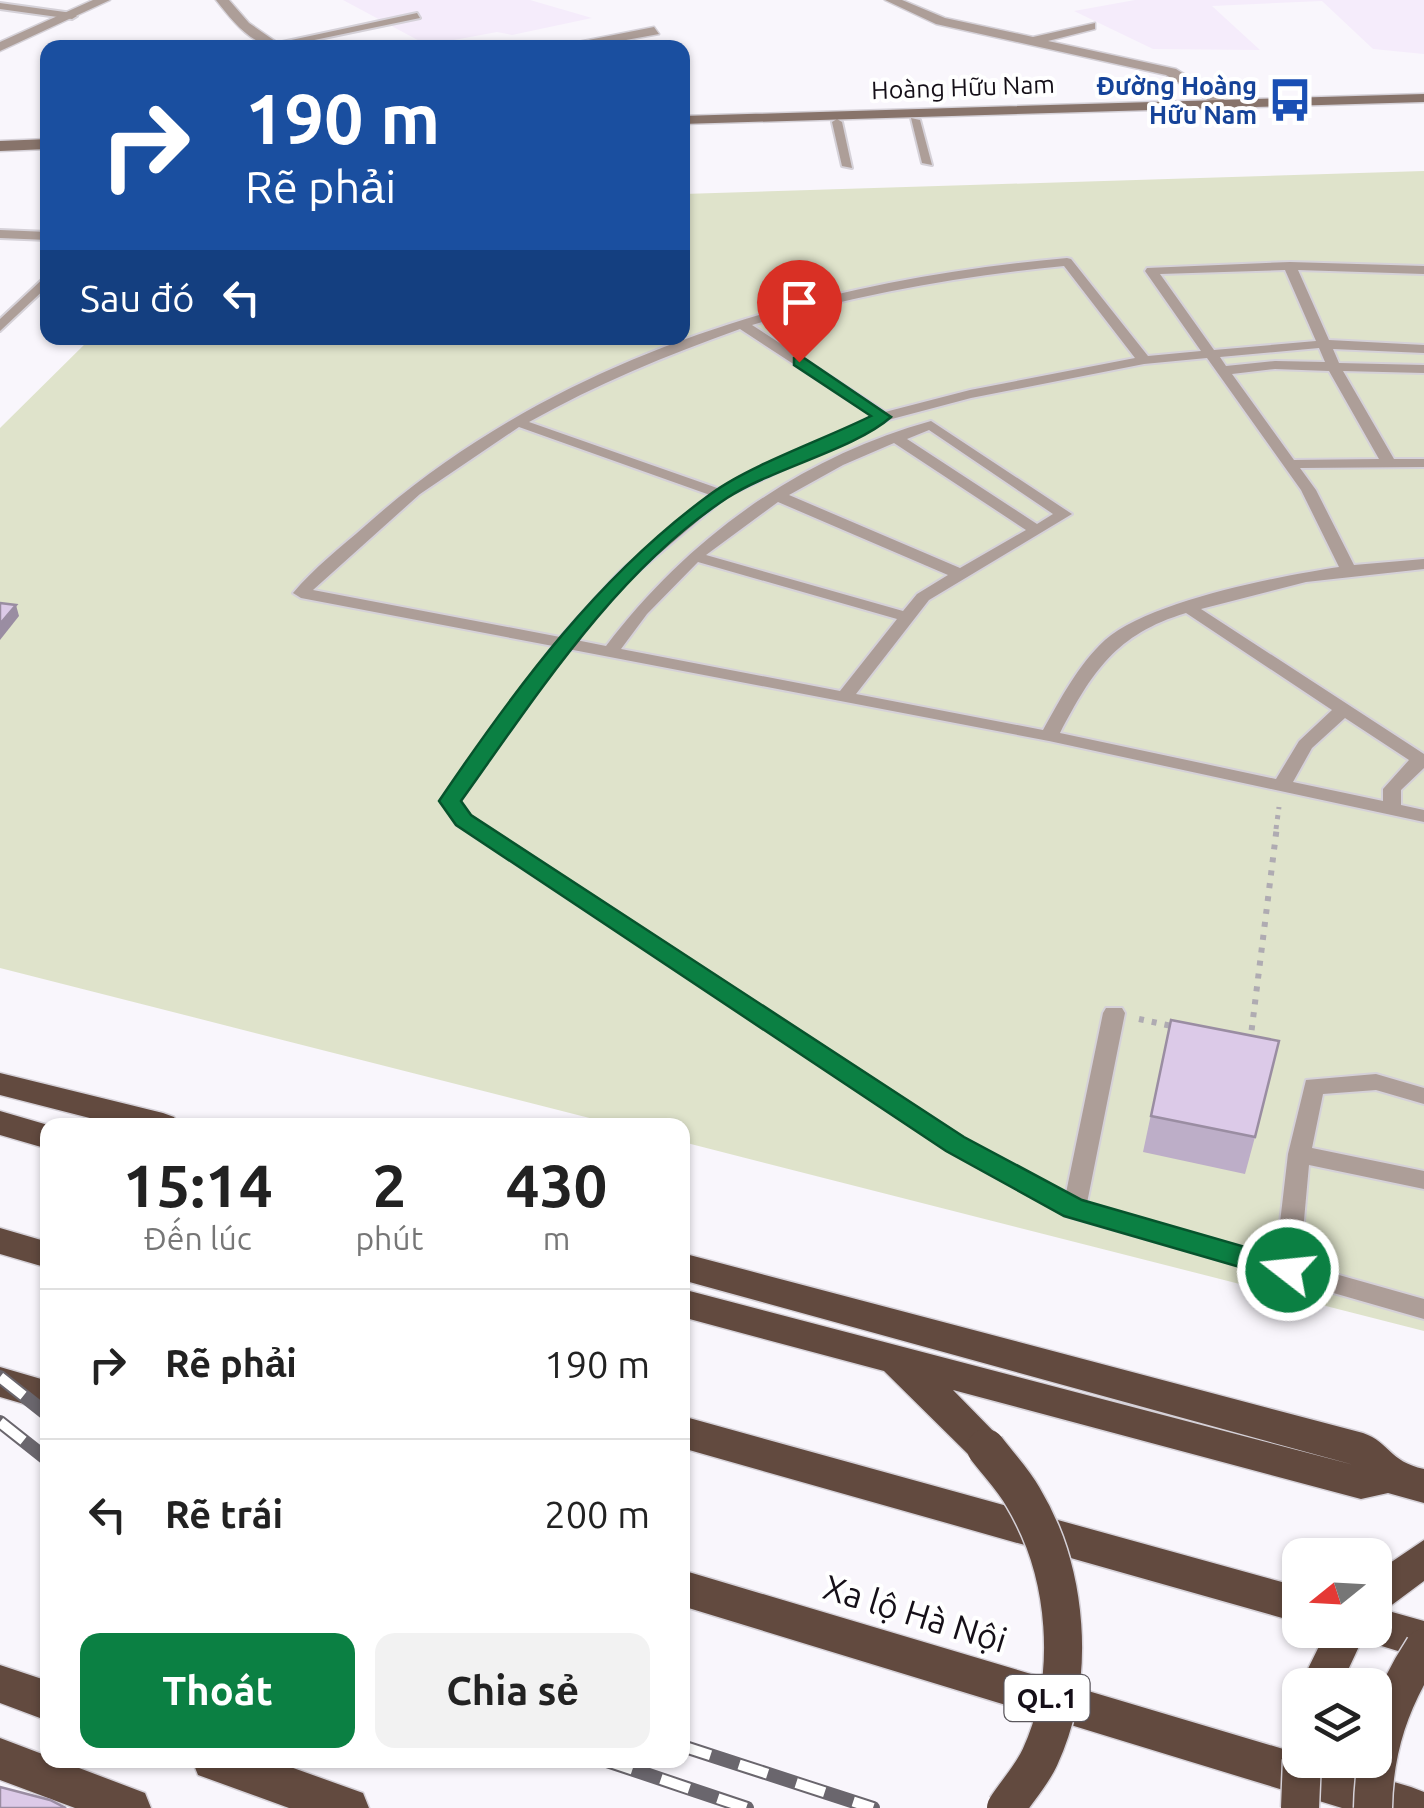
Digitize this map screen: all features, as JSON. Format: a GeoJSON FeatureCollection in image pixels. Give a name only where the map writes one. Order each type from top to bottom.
{"type":"FeatureCollection","features":[{"type":"Feature","properties":{"kind":"highway"},"geometry":{"type":"LineString","coordinates":[[0,1084],[135,1118]]}},
{"type":"Feature","properties":{"kind":"highway"},"geometry":{"type":"LineString","coordinates":[[0,1123],[40,1135]]}},
{"type":"Feature","properties":{"kind":"highway"},"geometry":{"type":"LineString","coordinates":[[0,1241],[40,1252]]}},
{"type":"Feature","properties":{"kind":"highway"},"geometry":{"type":"LineString","coordinates":[[690,1268],[1363,1449],[1388,1477]]}},
{"type":"Feature","properties":{"kind":"highway"},"geometry":{"type":"LineString","coordinates":[[690,1305],[892,1362],[1361,1482],[1388,1477],[1424,1486]]}},
{"type":"Feature","properties":{"kind":"highway"},"geometry":{"type":"LineString","coordinates":[[892,1362],[946,1406],[986,1448],[1026,1501],[1052,1562],[1062,1630],[1061,1688],[1040,1756],[1006,1808]]}},
{"type":"Feature","properties":{"kind":"highway"},"geometry":{"type":"LineString","coordinates":[[0,1382],[40,1394]]}},
{"type":"Feature","properties":{"kind":"highway"},"geometry":{"type":"LineString","coordinates":[[690,1434],[1282,1601]]}},
{"type":"Feature","properties":{"kind":"highway"},"geometry":{"type":"LineString","coordinates":[[1392,1583],[1424,1558]]}},
{"type":"Feature","properties":{"kind":"highway","name":"Xa lộ Hà Nội"},"geometry":{"type":"LineString","coordinates":[[690,1590],[1410,1808]]}},
{"type":"Feature","properties":{"kind":"highway"},"geometry":{"type":"LineString","coordinates":[[1373,1808],[1383,1724],[1398,1684],[1424,1644],[1392,1632]]}},
{"type":"Feature","properties":{"kind":"highway"},"geometry":{"type":"LineString","coordinates":[[0,1684],[40,1698]]}},
{"type":"Feature","properties":{"kind":"highway"},"geometry":{"type":"LineString","coordinates":[[0,1759],[130,1808]]}},
{"type":"Feature","properties":{"kind":"highway"},"geometry":{"type":"LineString","coordinates":[[236,1768],[348,1808]]}},
{"type":"Feature","properties":{"kind":"highway"},"geometry":{"type":"LineString","coordinates":[[1300,1808],[1301,1778]]}},
{"type":"Feature","properties":{"kind":"main road","name":"Hoàng Hữu Nam"},"geometry":{"type":"LineString","coordinates":[[690,123],[916,120],[1424,98]]}},
{"type":"Feature","properties":{"kind":"main road","name":"Hoàng Hữu Nam"},"geometry":{"type":"LineString","coordinates":[[690,123],[1424,106]]}},
{"type":"Feature","properties":{"kind":"main road"},"geometry":{"type":"LineString","coordinates":[[0,137],[40,136]]}},
{"type":"Feature","properties":{"kind":"main road"},"geometry":{"type":"LineString","coordinates":[[0,146],[40,144]]}},
{"type":"Feature","properties":{"kind":"street"},"geometry":{"type":"LineString","coordinates":[[0,47],[104,0]]}},
{"type":"Feature","properties":{"kind":"street"},"geometry":{"type":"LineString","coordinates":[[222,0],[262,40]]}},
{"type":"Feature","properties":{"kind":"street"},"geometry":{"type":"LineString","coordinates":[[891,0],[941,22],[1028,42],[1181,68],[1227,108]]}},
{"type":"Feature","properties":{"kind":"street"},"geometry":{"type":"LineString","coordinates":[[1028,42],[1090,26]]}},
{"type":"Feature","properties":{"kind":"street"},"geometry":{"type":"LineString","coordinates":[[599,40],[654,30]]}},
{"type":"Feature","properties":{"kind":"lane"},"geometry":{"type":"LineString","coordinates":[[0,6],[72,16]]}},
{"type":"Feature","properties":{"kind":"lane"},"geometry":{"type":"LineString","coordinates":[[299,40],[417,16]]}},
{"type":"Feature","properties":{"kind":"lane"},"geometry":{"type":"LineString","coordinates":[[916,120],[928,163]]}},
{"type":"Feature","properties":{"kind":"lane"},"geometry":{"type":"LineString","coordinates":[[837,122],[848,166]]}},
{"type":"Feature","properties":{"kind":"lane"},"geometry":{"type":"LineString","coordinates":[[0,234],[40,236]]}},
{"type":"Feature","properties":{"kind":"lane"},"geometry":{"type":"LineString","coordinates":[[690,344],[742,324],[898,286],[1067,262],[1144,360]]}},
{"type":"Feature","properties":{"kind":"lane"},"geometry":{"type":"LineString","coordinates":[[1348,568],[1308,490],[1151,271],[1290,266],[1424,270]]}},
{"type":"Feature","properties":{"kind":"lane"},"geometry":{"type":"LineString","coordinates":[[1290,266],[1333,365],[1389,463]]}},
{"type":"Feature","properties":{"kind":"lane"},"geometry":{"type":"LineString","coordinates":[[0,327],[40,286]]}},
{"type":"Feature","properties":{"kind":"lane"},"geometry":{"type":"LineString","coordinates":[[742,324],[883,417]]}},
{"type":"Feature","properties":{"kind":"lane"},"geometry":{"type":"LineString","coordinates":[[1424,349],[1323,344],[1144,360],[970,394],[883,417],[721,494],[624,575],[566,642],[450,801],[463,820],[955,1144],[1074,1208],[1424,1309]]}},
{"type":"Feature","properties":{"kind":"lane"},"geometry":{"type":"LineString","coordinates":[[688,345],[618,372],[518,422],[432,477],[301,594],[1049,736],[1424,816]]}},
{"type":"Feature","properties":{"kind":"lane"},"geometry":{"type":"LineString","coordinates":[[1222,370],[1333,365],[1424,369]]}},
{"type":"Feature","properties":{"kind":"lane"},"geometry":{"type":"LineString","coordinates":[[518,422],[721,494]]}},
{"type":"Feature","properties":{"kind":"lane"},"geometry":{"type":"LineString","coordinates":[[611,652],[655,594],[694,556],[776,495],[862,449],[932,425],[1064,514],[923,596],[844,698]]}},
{"type":"Feature","properties":{"kind":"lane"},"geometry":{"type":"LineString","coordinates":[[894,438],[1036,530]]}},
{"type":"Feature","properties":{"kind":"lane"},"geometry":{"type":"LineString","coordinates":[[1289,464],[1424,464]]}},
{"type":"Feature","properties":{"kind":"lane"},"geometry":{"type":"LineString","coordinates":[[776,495],[957,573]]}},
{"type":"Feature","properties":{"kind":"lane"},"geometry":{"type":"LineString","coordinates":[[694,556],[907,617]]}},
{"type":"Feature","properties":{"kind":"lane"},"geometry":{"type":"LineString","coordinates":[[1049,736],[1082,674],[1123,633],[1154,616],[1258,584],[1348,568],[1424,564]]}},
{"type":"Feature","properties":{"kind":"lane"},"geometry":{"type":"LineString","coordinates":[[1188,607],[1422,761],[1392,789],[1392,810]]}},
{"type":"Feature","properties":{"kind":"lane"},"geometry":{"type":"LineString","coordinates":[[1281,786],[1305,745],[1344,709]]}},
{"type":"Feature","properties":{"kind":"lane"},"geometry":{"type":"LineString","coordinates":[[1074,1208],[1114,1013]]}},
{"type":"Feature","properties":{"kind":"lane"},"geometry":{"type":"LineString","coordinates":[[1288,1270],[1300,1154],[1314,1086],[1376,1082],[1424,1096]]}},
{"type":"Feature","properties":{"kind":"lane"},"geometry":{"type":"LineString","coordinates":[[1300,1154],[1424,1180]]}},
{"type":"Feature","properties":{"kind":"path"},"geometry":{"type":"LineString","coordinates":[[1230,1040],[1250,1044],[1281,786]]}},
{"type":"Feature","properties":{"kind":"path"},"geometry":{"type":"LineString","coordinates":[[1114,1013],[1192,1031]]}},
{"type":"Feature","properties":{"kind":"shaded area"},"geometry":{"type":"Polygon","coordinates":[[[343,0],[530,0],[592,18],[512,35],[497,32],[454,40],[418,40],[343,0]]]}},
{"type":"Feature","properties":{"kind":"shaded area"},"geometry":{"type":"Polygon","coordinates":[[[1135,0],[1424,0],[1424,54],[1373,49],[1322,1],[1212,6],[1260,50],[1153,49],[1074,11],[1135,0]]]}},
{"type":"Feature","properties":{"kind":"green space"},"geometry":{"type":"Polygon","coordinates":[[[1424,171],[1424,1331],[690,1144],[690,1118],[589,1118],[0,968],[0,428],[84,345],[690,345],[690,194],[1424,171]]]}},
{"type":"Feature","properties":{"kind":"building"},"geometry":{"type":"Polygon","coordinates":[[[0,603],[16,605],[0,624],[0,603]]]}},
{"type":"Feature","properties":{"kind":"building"},"geometry":{"type":"Polygon","coordinates":[[[1171,1020],[1279,1041],[1255,1137],[1151,1116],[1171,1020]]]}},
{"type":"Feature","properties":{"kind":"building"},"geometry":{"type":"Polygon","coordinates":[[[0,1787],[50,1800],[66,1808],[0,1808],[0,1787]]]}},
{"type":"Feature","properties":{"kind":"railway"},"geometry":{"type":"LineString","coordinates":[[0,1377],[40,1409]]}},
{"type":"Feature","properties":{"kind":"railway"},"geometry":{"type":"LineString","coordinates":[[0,1422],[40,1454]]}},
{"type":"Feature","properties":{"kind":"railway"},"geometry":{"type":"LineString","coordinates":[[690,1749],[873,1808]]}},
{"type":"Feature","properties":{"kind":"railway"},"geometry":{"type":"LineString","coordinates":[[628,1768],[747,1808]]}},
{"type":"Feature","properties":{"kind":"place","name":"Đường Hoàng Hữu Nam"},"geometry":{"type":"Point","coordinates":[1290,100]}},
{"type":"Feature","properties":{"kind":"route"},"geometry":{"type":"LineString","coordinates":[[799,362],[883,417],[721,494],[624,575],[566,642],[450,801],[463,820],[955,1144],[1074,1208],[1288,1270]]}}]}
